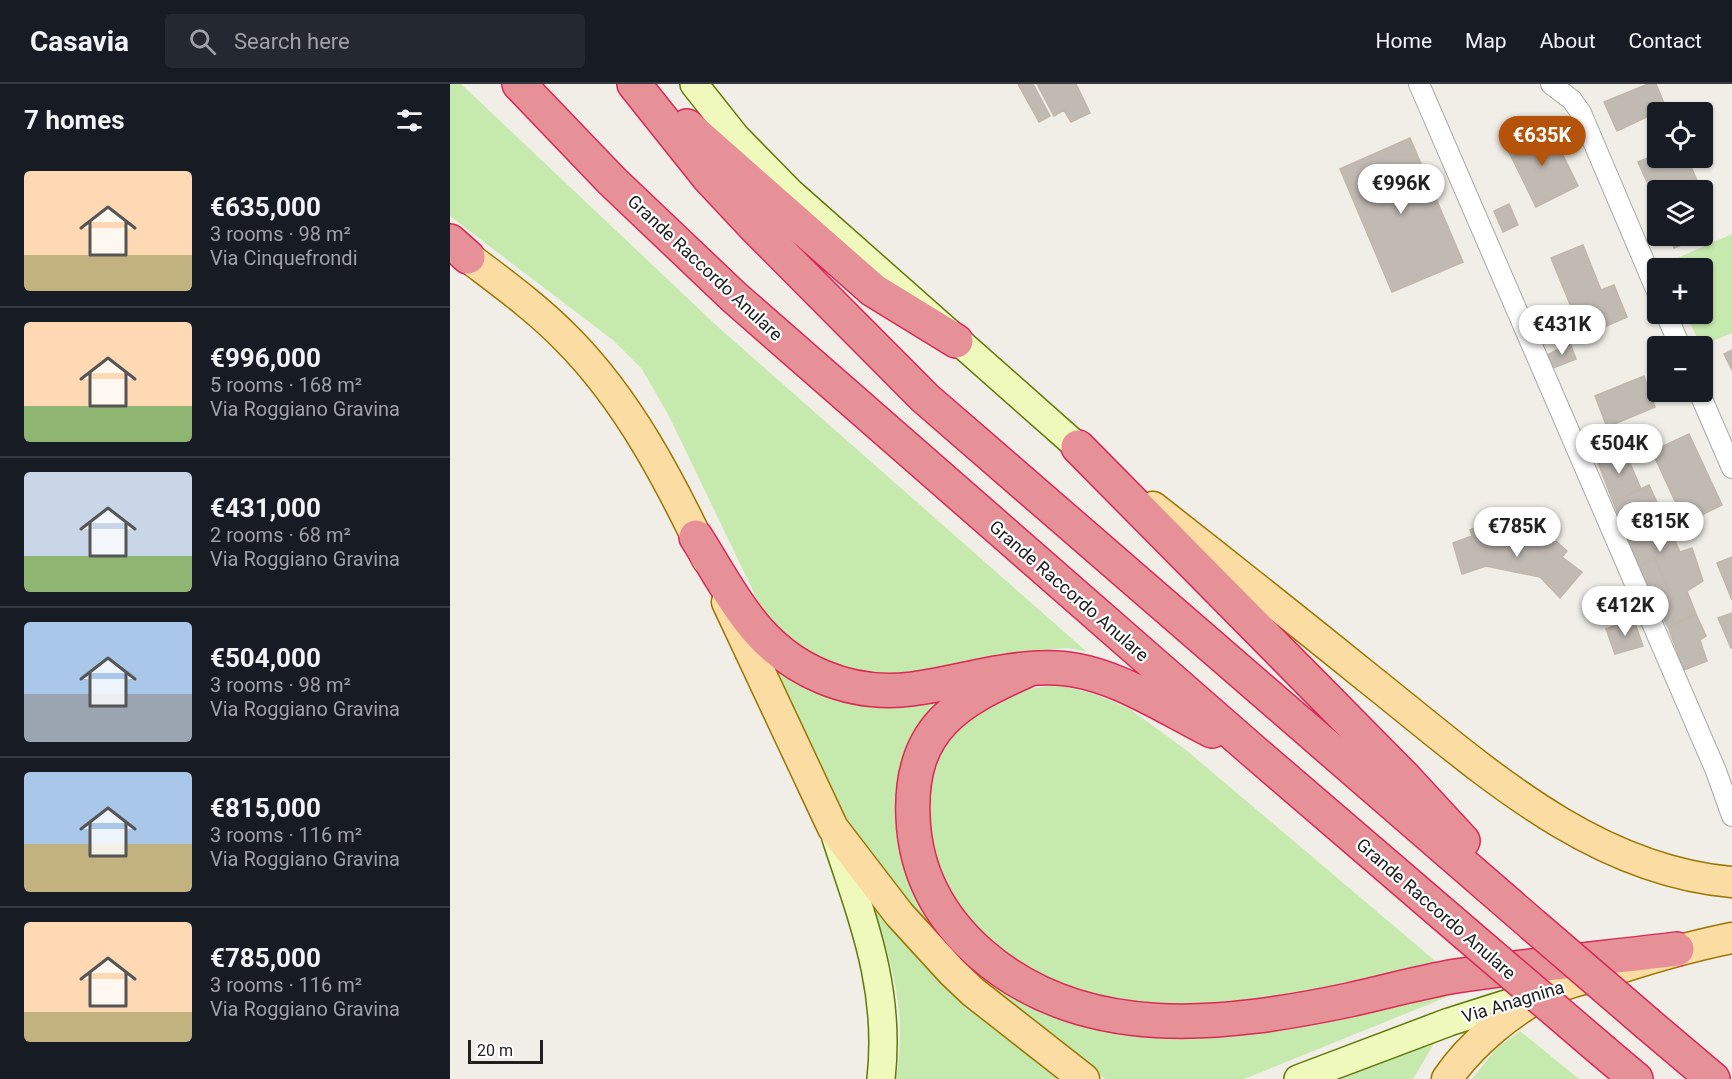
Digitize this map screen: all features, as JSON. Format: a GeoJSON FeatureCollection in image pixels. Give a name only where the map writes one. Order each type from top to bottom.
{"type":"FeatureCollection","features":[{"type":"Feature","properties":{"kind":"highway","name":"Grande Raccordo Anulare"},"geometry":{"type":"LineString","coordinates":[[519,84],[612,181],[734,297],[1252,750],[1636,1079]]}},
{"type":"Feature","properties":{"kind":"highway"},"geometry":{"type":"LineString","coordinates":[[634,84],[709,178],[925,398],[1713,1079]]}},
{"type":"Feature","properties":{"kind":"highway"},"geometry":{"type":"LineString","coordinates":[[639,84],[873,290],[956,342]]}},
{"type":"Feature","properties":{"kind":"highway"},"geometry":{"type":"LineString","coordinates":[[1078,447],[1404,777],[1465,843],[1533,925]]}},
{"type":"Feature","properties":{"kind":"highway"},"geometry":{"type":"LineString","coordinates":[[696,537],[750,622],[794,662],[829,680],[865,689],[893,690],[983,674],[1056,668],[1099,678],[1252,750]]}},
{"type":"Feature","properties":{"kind":"highway"},"geometry":{"type":"LineString","coordinates":[[1030,669],[970,697],[938,724],[928,739],[916,775],[914,830],[920,864],[947,919],[995,966],[1049,998],[1110,1017],[1168,1022],[1218,1020],[1291,1011],[1454,976],[1677,950]]}},
{"type":"Feature","properties":{"kind":"main road"},"geometry":{"type":"LineString","coordinates":[[694,84],[736,137],[778,180],[956,342],[1078,447],[1443,737],[1555,819],[1597,844],[1645,864],[1690,877],[1732,882]]}},
{"type":"Feature","properties":{"kind":"main road"},"geometry":{"type":"LineString","coordinates":[[456,249],[556,328],[598,374],[635,425],[696,537],[833,828],[872,949],[881,993],[884,1042],[880,1079]]}},
{"type":"Feature","properties":{"kind":"main road"},"geometry":{"type":"LineString","coordinates":[[833,828],[899,914],[952,972],[973,992],[1080,1076]]}},
{"type":"Feature","properties":{"kind":"main road","name":"Via Anagnina"},"geometry":{"type":"LineString","coordinates":[[1298,1079],[1449,1022],[1677,950],[1732,938]]}},
{"type":"Feature","properties":{"kind":"main road"},"geometry":{"type":"LineString","coordinates":[[1447,1079],[1460,1061],[1491,1032],[1552,990]]}},
{"type":"Feature","properties":{"kind":"street"},"geometry":{"type":"LineString","coordinates":[[1419,84],[1716,771],[1732,816]]}},
{"type":"Feature","properties":{"kind":"street"},"geometry":{"type":"LineString","coordinates":[[1551,84],[1572,100],[1581,113],[1647,268]]}},
{"type":"Feature","properties":{"kind":"street"},"geometry":{"type":"LineString","coordinates":[[1704,402],[1730,458]]}},
{"type":"Feature","properties":{"kind":"green space"},"geometry":{"type":"Polygon","coordinates":[[[450,84],[461,84],[718,327],[1087,652],[1067,648],[1001,654],[948,667],[891,676],[857,673],[808,654],[778,629],[758,601],[669,416],[642,369],[614,341],[450,216],[450,84]]]}},
{"type":"Feature","properties":{"kind":"green space"},"geometry":{"type":"Polygon","coordinates":[[[1732,234],[1732,333],[1713,341],[1713,336],[1696,336],[1691,324],[1713,324],[1713,258],[1678,258],[1705,246],[1713,246],[1713,242],[1732,234]]]}},
{"type":"Feature","properties":{"kind":"green space"},"geometry":{"type":"Polygon","coordinates":[[[762,661],[800,685],[823,693],[960,689],[933,710],[915,893],[1064,1016],[1469,988],[1244,1079],[1105,1079],[962,966],[892,884],[861,845],[825,784],[762,661]]]}},
{"type":"Feature","properties":{"kind":"green space"},"geometry":{"type":"Polygon","coordinates":[[[1050,686],[1066,687],[1095,694],[1130,709],[1186,750],[1440,965],[1248,1003],[1188,1008],[1102,998],[1057,986],[1016,966],[954,910],[928,847],[930,766],[960,721],[1019,690],[1050,686]]]}},
{"type":"Feature","properties":{"kind":"green space"},"geometry":{"type":"Polygon","coordinates":[[[874,909],[938,976],[1065,1079],[896,1079],[900,1034],[897,993],[874,909]]]}},
{"type":"Feature","properties":{"kind":"green space"},"geometry":{"type":"Polygon","coordinates":[[[1520,1031],[1579,1079],[1472,1079],[1495,1050],[1520,1031]]]}},
{"type":"Feature","properties":{"kind":"green space"},"geometry":{"type":"Polygon","coordinates":[[[1435,1042],[1413,1079],[1342,1079],[1435,1042]]]}},
{"type":"Feature","properties":{"kind":"building"},"geometry":{"type":"Polygon","coordinates":[[[1018,84],[1033,84],[1050,116],[1039,122],[1018,84]]]}},
{"type":"Feature","properties":{"kind":"building"},"geometry":{"type":"Polygon","coordinates":[[[1037,84],[1076,84],[1090,113],[1071,122],[1064,110],[1054,116],[1037,84]]]}},
{"type":"Feature","properties":{"kind":"building"},"geometry":{"type":"Polygon","coordinates":[[[1648,84],[1656,84],[1664,102],[1647,102],[1647,117],[1617,131],[1604,102],[1648,84]]]}},
{"type":"Feature","properties":{"kind":"building"},"geometry":{"type":"Polygon","coordinates":[[[1549,127],[1578,186],[1536,207],[1507,148],[1549,127]]]}},
{"type":"Feature","properties":{"kind":"building"},"geometry":{"type":"Polygon","coordinates":[[[1410,138],[1463,262],[1392,292],[1340,169],[1410,138]]]}},
{"type":"Feature","properties":{"kind":"building"},"geometry":{"type":"Polygon","coordinates":[[[1647,158],[1647,168],[1692,168],[1697,180],[1647,180],[1647,182],[1638,162],[1647,158]]]}},
{"type":"Feature","properties":{"kind":"building"},"geometry":{"type":"Polygon","coordinates":[[[1509,204],[1518,225],[1503,232],[1494,211],[1509,204]]]}},
{"type":"Feature","properties":{"kind":"building"},"geometry":{"type":"Polygon","coordinates":[[[1583,245],[1601,290],[1614,285],[1627,317],[1583,336],[1551,258],[1583,245]]]}},
{"type":"Feature","properties":{"kind":"building"},"geometry":{"type":"Polygon","coordinates":[[[1570,343],[1576,359],[1553,368],[1547,355],[1570,343]]]}},
{"type":"Feature","properties":{"kind":"building"},"geometry":{"type":"Polygon","coordinates":[[[1732,350],[1732,370],[1724,354],[1732,350]]]}},
{"type":"Feature","properties":{"kind":"building"},"geometry":{"type":"Polygon","coordinates":[[[1644,376],[1647,384],[1647,402],[1653,402],[1655,407],[1607,427],[1595,396],[1644,376]]]}},
{"type":"Feature","properties":{"kind":"building"},"geometry":{"type":"Polygon","coordinates":[[[1689,434],[1722,505],[1685,523],[1652,451],[1689,434]]]}},
{"type":"Feature","properties":{"kind":"building"},"geometry":{"type":"Polygon","coordinates":[[[1623,447],[1641,489],[1613,502],[1597,460],[1623,447]]]}},
{"type":"Feature","properties":{"kind":"building"},"geometry":{"type":"Polygon","coordinates":[[[1649,485],[1680,552],[1692,548],[1703,581],[1687,591],[1696,614],[1668,627],[1653,599],[1669,591],[1654,557],[1639,566],[1613,502],[1649,485]]]}},
{"type":"Feature","properties":{"kind":"building"},"geometry":{"type":"Polygon","coordinates":[[[1481,525],[1490,526],[1488,533],[1510,538],[1511,532],[1527,538],[1527,542],[1548,546],[1549,541],[1557,542],[1567,551],[1562,557],[1582,572],[1560,598],[1540,577],[1486,566],[1462,574],[1453,543],[1472,536],[1470,530],[1481,525]]]}},
{"type":"Feature","properties":{"kind":"building"},"geometry":{"type":"Polygon","coordinates":[[[1654,557],[1669,591],[1653,599],[1639,566],[1654,557]]]}},
{"type":"Feature","properties":{"kind":"building"},"geometry":{"type":"Polygon","coordinates":[[[1732,557],[1732,600],[1717,563],[1732,557]]]}},
{"type":"Feature","properties":{"kind":"building"},"geometry":{"type":"Polygon","coordinates":[[[1732,613],[1732,648],[1731,648],[1718,618],[1732,613]]]}},
{"type":"Feature","properties":{"kind":"building"},"geometry":{"type":"Polygon","coordinates":[[[1696,614],[1706,636],[1700,640],[1707,661],[1684,670],[1668,627],[1696,614]]]}},
{"type":"Feature","properties":{"kind":"building"},"geometry":{"type":"Polygon","coordinates":[[[1633,618],[1643,646],[1615,654],[1606,629],[1633,618]]]}}]}
